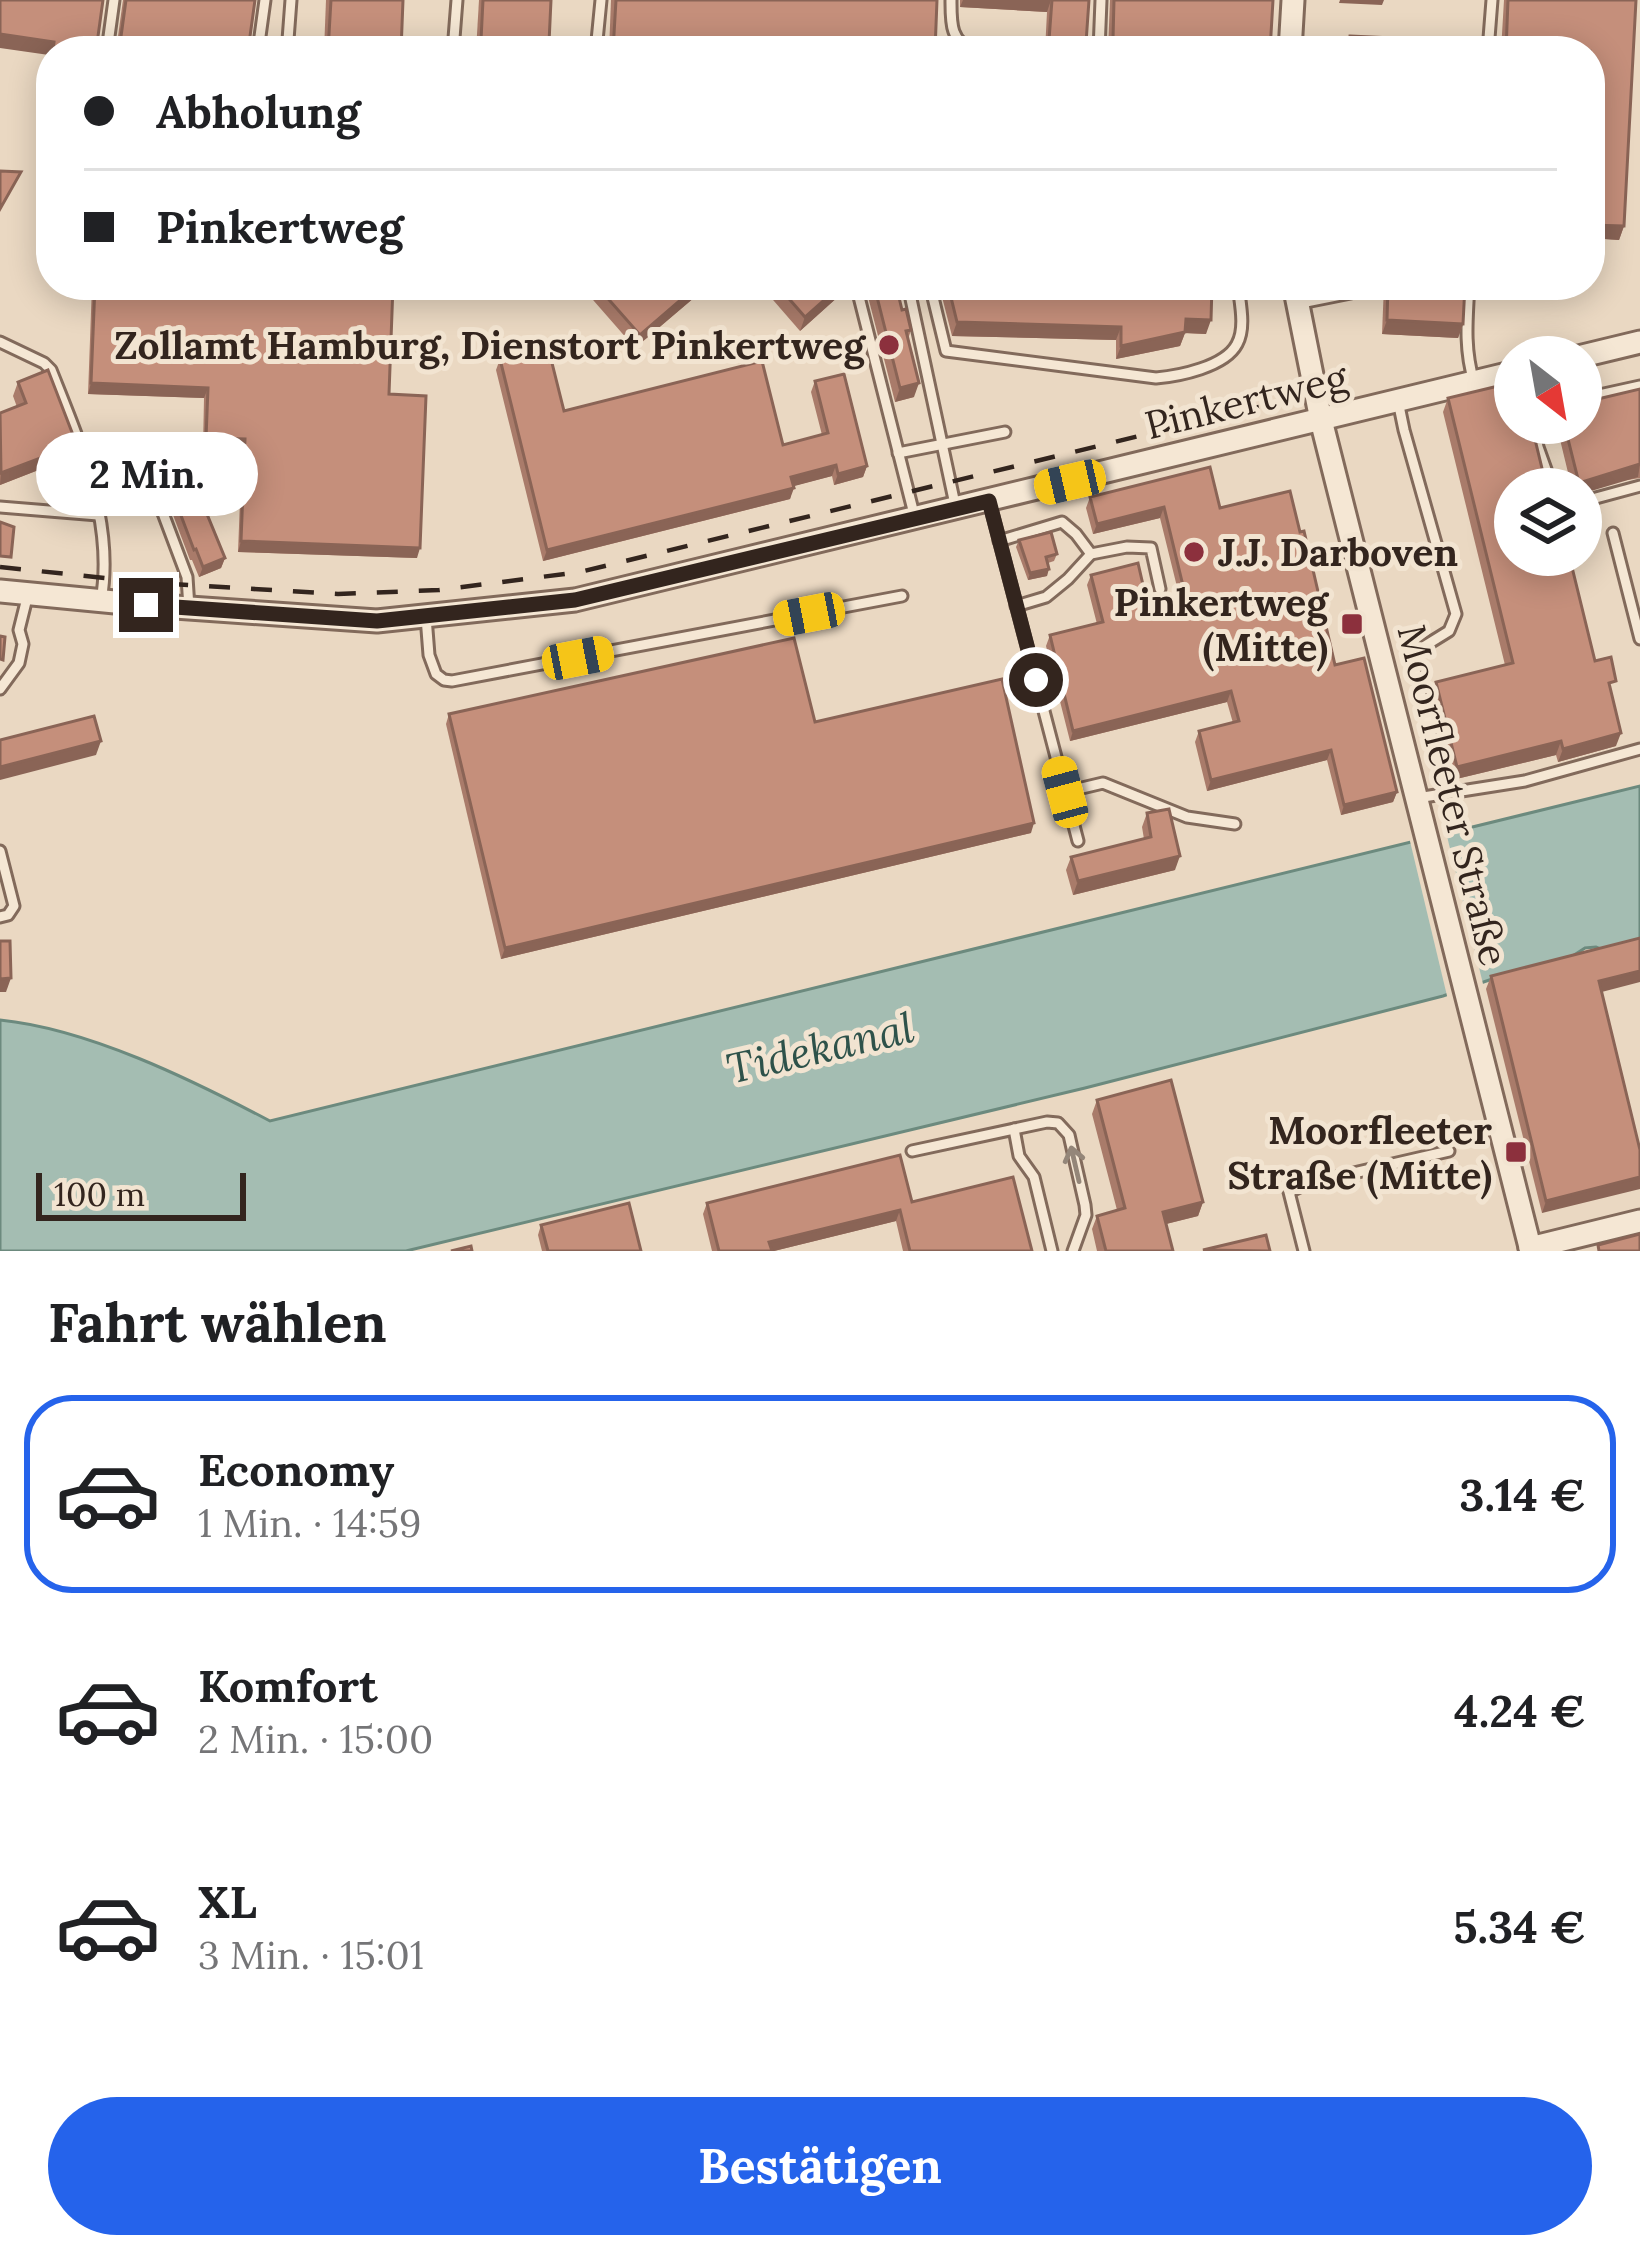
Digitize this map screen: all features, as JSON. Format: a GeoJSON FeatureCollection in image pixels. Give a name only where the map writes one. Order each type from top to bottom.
{"type":"FeatureCollection","features":[{"type":"Feature","properties":{"kind":"street"},"geometry":{"type":"LineString","coordinates":[[1291,36],[1293,0]]}},
{"type":"Feature","properties":{"kind":"street","name":"Moorfleeter Straße"},"geometry":{"type":"LineString","coordinates":[[1296,300],[1321,420],[1530,1249]]}},
{"type":"Feature","properties":{"kind":"street"},"geometry":{"type":"LineString","coordinates":[[1602,351],[1640,342]]}},
{"type":"Feature","properties":{"kind":"street","name":"Pinkertweg"},"geometry":{"type":"LineString","coordinates":[[0,591],[377,621],[575,600],[1494,377]]}},
{"type":"Feature","properties":{"kind":"street"},"geometry":{"type":"LineString","coordinates":[[1530,1249],[1640,1221]]}},
{"type":"Feature","properties":{"kind":"lane"},"geometry":{"type":"LineString","coordinates":[[109,36],[114,0]]}},
{"type":"Feature","properties":{"kind":"lane"},"geometry":{"type":"LineString","coordinates":[[260,36],[265,0]]}},
{"type":"Feature","properties":{"kind":"lane"},"geometry":{"type":"LineString","coordinates":[[288,36],[291,0]]}},
{"type":"Feature","properties":{"kind":"lane"},"geometry":{"type":"LineString","coordinates":[[454,36],[458,0]]}},
{"type":"Feature","properties":{"kind":"lane"},"geometry":{"type":"LineString","coordinates":[[597,36],[601,0]]}},
{"type":"Feature","properties":{"kind":"lane"},"geometry":{"type":"LineString","coordinates":[[951,0],[955,36]]}},
{"type":"Feature","properties":{"kind":"lane"},"geometry":{"type":"LineString","coordinates":[[1100,36],[1101,0]]}},
{"type":"Feature","properties":{"kind":"lane"},"geometry":{"type":"LineString","coordinates":[[1489,36],[1492,0]]}},
{"type":"Feature","properties":{"kind":"lane"},"geometry":{"type":"LineString","coordinates":[[860,300],[915,519]]}},
{"type":"Feature","properties":{"kind":"lane"},"geometry":{"type":"LineString","coordinates":[[911,300],[956,508]]}},
{"type":"Feature","properties":{"kind":"lane"},"geometry":{"type":"LineString","coordinates":[[934,300],[946,351],[1156,378],[1182,375],[1222,359],[1237,345],[1240,300]]}},
{"type":"Feature","properties":{"kind":"lane"},"geometry":{"type":"LineString","coordinates":[[1468,300],[1465,338],[1474,382]]}},
{"type":"Feature","properties":{"kind":"lane"},"geometry":{"type":"LineString","coordinates":[[0,342],[51,370],[92,481],[106,571],[101,601]]}},
{"type":"Feature","properties":{"kind":"lane"},"geometry":{"type":"LineString","coordinates":[[1602,394],[1640,386]]}},
{"type":"Feature","properties":{"kind":"lane"},"geometry":{"type":"LineString","coordinates":[[1398,401],[1456,614],[1449,632],[1415,652],[1413,662],[1446,794]]}},
{"type":"Feature","properties":{"kind":"lane"},"geometry":{"type":"LineString","coordinates":[[898,453],[1005,432]]}},
{"type":"Feature","properties":{"kind":"lane"},"geometry":{"type":"LineString","coordinates":[[143,460],[188,577],[189,608]]}},
{"type":"Feature","properties":{"kind":"lane"},"geometry":{"type":"LineString","coordinates":[[1602,496],[1640,486]]}},
{"type":"Feature","properties":{"kind":"lane"},"geometry":{"type":"LineString","coordinates":[[989,501],[1078,841]]}},
{"type":"Feature","properties":{"kind":"lane"},"geometry":{"type":"LineString","coordinates":[[0,507],[98,515]]}},
{"type":"Feature","properties":{"kind":"lane"},"geometry":{"type":"LineString","coordinates":[[999,541],[1062,522],[1091,554]]}},
{"type":"Feature","properties":{"kind":"lane"},"geometry":{"type":"LineString","coordinates":[[1613,533],[1640,639]]}},
{"type":"Feature","properties":{"kind":"lane"},"geometry":{"type":"LineString","coordinates":[[1016,606],[1046,597],[1091,554],[1126,547],[1151,548],[1160,589]]}},
{"type":"Feature","properties":{"kind":"lane"},"geometry":{"type":"LineString","coordinates":[[0,689],[19,663],[23,644],[19,630],[28,594]]}},
{"type":"Feature","properties":{"kind":"lane"},"geometry":{"type":"LineString","coordinates":[[426,617],[432,666],[444,680],[452,681],[902,596]]}},
{"type":"Feature","properties":{"kind":"lane"},"geometry":{"type":"LineString","coordinates":[[1420,808],[1446,794],[1525,781],[1640,749]]}},
{"type":"Feature","properties":{"kind":"lane"},"geometry":{"type":"LineString","coordinates":[[1065,792],[1103,783],[1186,818],[1234,824]]}},
{"type":"Feature","properties":{"kind":"lane"},"geometry":{"type":"LineString","coordinates":[[0,851],[14,906],[8,915],[0,916]]}},
{"type":"Feature","properties":{"kind":"lane"},"geometry":{"type":"LineString","coordinates":[[912,1151],[1058,1123],[1069,1135],[1085,1205],[1073,1251]]}},
{"type":"Feature","properties":{"kind":"lane"},"geometry":{"type":"LineString","coordinates":[[1014,1129],[1019,1156],[1034,1177],[1052,1251]]}},
{"type":"Feature","properties":{"kind":"lane"},"geometry":{"type":"LineString","coordinates":[[1304,1251],[1289,1192],[1449,1151]]}},
{"type":"Feature","properties":{"kind":"water","name":"Tidekanal"},"geometry":{"type":"Polygon","coordinates":[[[1640,786],[1640,946],[1610,953],[1585,948],[1568,959],[1443,996],[1085,1088],[406,1251],[0,1251],[0,1020],[104,1045],[174,1073],[270,1121],[1640,786]]]}},
{"type":"Feature","properties":{"kind":"pier"},"geometry":{"type":"Polygon","coordinates":[[[1445,828],[1484,988],[1448,1000],[1409,837],[1445,828]]]}},
{"type":"Feature","properties":{"kind":"building"},"geometry":{"type":"Polygon","coordinates":[[[0,0],[103,0],[98,36],[36,39],[0,34],[0,0]]]}},
{"type":"Feature","properties":{"kind":"building"},"geometry":{"type":"Polygon","coordinates":[[[126,0],[255,0],[250,36],[121,36],[126,0]]]}},
{"type":"Feature","properties":{"kind":"building"},"geometry":{"type":"Polygon","coordinates":[[[331,0],[403,0],[402,36],[329,36],[331,0]]]}},
{"type":"Feature","properties":{"kind":"building"},"geometry":{"type":"Polygon","coordinates":[[[483,0],[551,0],[549,36],[481,36],[483,0]]]}},
{"type":"Feature","properties":{"kind":"building"},"geometry":{"type":"Polygon","coordinates":[[[616,0],[937,0],[936,36],[614,36],[616,0]]]}},
{"type":"Feature","properties":{"kind":"building"},"geometry":{"type":"Polygon","coordinates":[[[1052,0],[1089,0],[1086,36],[1049,36],[1052,0]]]}},
{"type":"Feature","properties":{"kind":"building"},"geometry":{"type":"Polygon","coordinates":[[[1114,0],[1273,0],[1271,36],[1113,36],[1114,0]]]}},
{"type":"Feature","properties":{"kind":"building"},"geometry":{"type":"Polygon","coordinates":[[[1508,0],[1636,0],[1624,226],[1605,225],[1605,36],[1507,36],[1508,0]]]}},
{"type":"Feature","properties":{"kind":"building"},"geometry":{"type":"Polygon","coordinates":[[[0,171],[21,172],[0,209],[0,171]]]}},
{"type":"Feature","properties":{"kind":"building"},"geometry":{"type":"Polygon","coordinates":[[[94,300],[392,300],[389,394],[426,396],[420,548],[241,541],[245,439],[206,438],[208,388],[91,383],[94,300]]]}},
{"type":"Feature","properties":{"kind":"building"},"geometry":{"type":"Polygon","coordinates":[[[609,300],[681,300],[640,335],[609,300]]]}},
{"type":"Feature","properties":{"kind":"building"},"geometry":{"type":"Polygon","coordinates":[[[790,300],[824,300],[805,317],[790,300]]]}},
{"type":"Feature","properties":{"kind":"building"},"geometry":{"type":"Polygon","coordinates":[[[878,300],[900,300],[902,310],[906,309],[911,330],[906,331],[919,383],[900,388],[878,300]]]}},
{"type":"Feature","properties":{"kind":"building"},"geometry":{"type":"Polygon","coordinates":[[[952,300],[1212,300],[1211,320],[1186,319],[1185,332],[1121,346],[1121,327],[957,322],[952,300]]]}},
{"type":"Feature","properties":{"kind":"building"},"geometry":{"type":"Polygon","coordinates":[[[1388,300],[1464,300],[1463,324],[1387,320],[1388,300]]]}},
{"type":"Feature","properties":{"kind":"building"},"geometry":{"type":"Polygon","coordinates":[[[548,347],[564,411],[762,361],[783,445],[828,433],[815,381],[844,374],[867,466],[838,474],[836,465],[791,477],[794,488],[547,550],[500,359],[548,347]]]}},
{"type":"Feature","properties":{"kind":"building"},"geometry":{"type":"Polygon","coordinates":[[[48,370],[83,461],[53,473],[46,456],[1,473],[0,413],[26,403],[18,382],[48,370]]]}},
{"type":"Feature","properties":{"kind":"building"},"geometry":{"type":"Polygon","coordinates":[[[1494,387],[1494,444],[1536,444],[1542,468],[1494,468],[1494,576],[1574,576],[1595,661],[1611,657],[1616,681],[1609,683],[1621,733],[1563,749],[1561,741],[1457,767],[1436,682],[1513,663],[1448,398],[1494,387]]]}},
{"type":"Feature","properties":{"kind":"building"},"geometry":{"type":"Polygon","coordinates":[[[1640,389],[1640,464],[1602,476],[1602,468],[1575,468],[1569,444],[1602,444],[1602,398],[1640,389]]]}},
{"type":"Feature","properties":{"kind":"building"},"geometry":{"type":"Polygon","coordinates":[[[1210,467],[1220,508],[1290,491],[1335,665],[1364,658],[1397,792],[1344,805],[1331,750],[1211,780],[1199,731],[1239,721],[1231,691],[1073,731],[1050,635],[1103,622],[1091,575],[1138,563],[1149,611],[1183,602],[1185,594],[1164,507],[1097,524],[1090,497],[1210,467]]]}},
{"type":"Feature","properties":{"kind":"building"},"geometry":{"type":"Polygon","coordinates":[[[193,480],[225,558],[203,567],[171,489],[193,480]]]}},
{"type":"Feature","properties":{"kind":"building"},"geometry":{"type":"Polygon","coordinates":[[[0,522],[14,527],[11,557],[0,556],[0,522]]]}},
{"type":"Feature","properties":{"kind":"building"},"geometry":{"type":"Polygon","coordinates":[[[1051,532],[1057,554],[1046,557],[1049,569],[1030,573],[1019,540],[1051,532]]]}},
{"type":"Feature","properties":{"kind":"building"},"geometry":{"type":"Polygon","coordinates":[[[0,636],[5,637],[3,660],[0,659],[0,636]]]}},
{"type":"Feature","properties":{"kind":"building"},"geometry":{"type":"Polygon","coordinates":[[[794,638],[815,722],[1002,679],[1034,823],[505,948],[449,714],[794,638]]]}},
{"type":"Feature","properties":{"kind":"building"},"geometry":{"type":"Polygon","coordinates":[[[94,716],[101,741],[0,767],[0,740],[94,716]]]}},
{"type":"Feature","properties":{"kind":"building"},"geometry":{"type":"Polygon","coordinates":[[[1169,809],[1180,856],[1078,881],[1071,857],[1151,837],[1147,813],[1169,809]]]}},
{"type":"Feature","properties":{"kind":"building"},"geometry":{"type":"Polygon","coordinates":[[[1640,938],[1640,971],[1599,981],[1640,1150],[1640,1177],[1546,1201],[1491,976],[1640,938]]]}},
{"type":"Feature","properties":{"kind":"building"},"geometry":{"type":"Polygon","coordinates":[[[0,941],[10,941],[11,978],[0,979],[0,941]]]}},
{"type":"Feature","properties":{"kind":"building"},"geometry":{"type":"Polygon","coordinates":[[[1171,1080],[1203,1202],[1163,1212],[1173,1251],[1106,1251],[1097,1216],[1125,1208],[1097,1100],[1171,1080]]]}},
{"type":"Feature","properties":{"kind":"building"},"geometry":{"type":"Polygon","coordinates":[[[900,1155],[912,1202],[1013,1177],[1032,1251],[910,1251],[900,1210],[769,1242],[772,1251],[719,1251],[707,1203],[900,1155]]]}},
{"type":"Feature","properties":{"kind":"building"},"geometry":{"type":"Polygon","coordinates":[[[629,1203],[641,1251],[548,1251],[541,1225],[629,1203]]]}},
{"type":"Feature","properties":{"kind":"building"},"geometry":{"type":"Polygon","coordinates":[[[1640,1234],[1640,1251],[1599,1251],[1598,1245],[1640,1234]]]}},
{"type":"Feature","properties":{"kind":"building"},"geometry":{"type":"Polygon","coordinates":[[[1266,1235],[1270,1251],[1203,1250],[1266,1235]]]}},
{"type":"Feature","properties":{"kind":"railway"},"geometry":{"type":"LineString","coordinates":[[0,567],[153,583],[338,594],[439,590],[580,572],[1316,393]]}},
{"type":"Feature","properties":{"kind":"place","name":"Zollamt Hamburg, Dienstort Pinkertweg"},"geometry":{"type":"Point","coordinates":[889,345]}},
{"type":"Feature","properties":{"kind":"place","name":"J.J. Darboven"},"geometry":{"type":"Point","coordinates":[1194,552]}},
{"type":"Feature","properties":{"kind":"place","name":"Pinkertweg (Mitte)"},"geometry":{"type":"Point","coordinates":[1352,624]}},
{"type":"Feature","properties":{"kind":"place","name":"Moorfleeter Straße (Mitte)"},"geometry":{"type":"Point","coordinates":[1516,1152]}},
{"type":"Feature","properties":{"kind":"route"},"geometry":{"type":"LineString","coordinates":[[146,605],[377,621],[476,613],[575,600],[989,501],[1036,680]]}}]}
